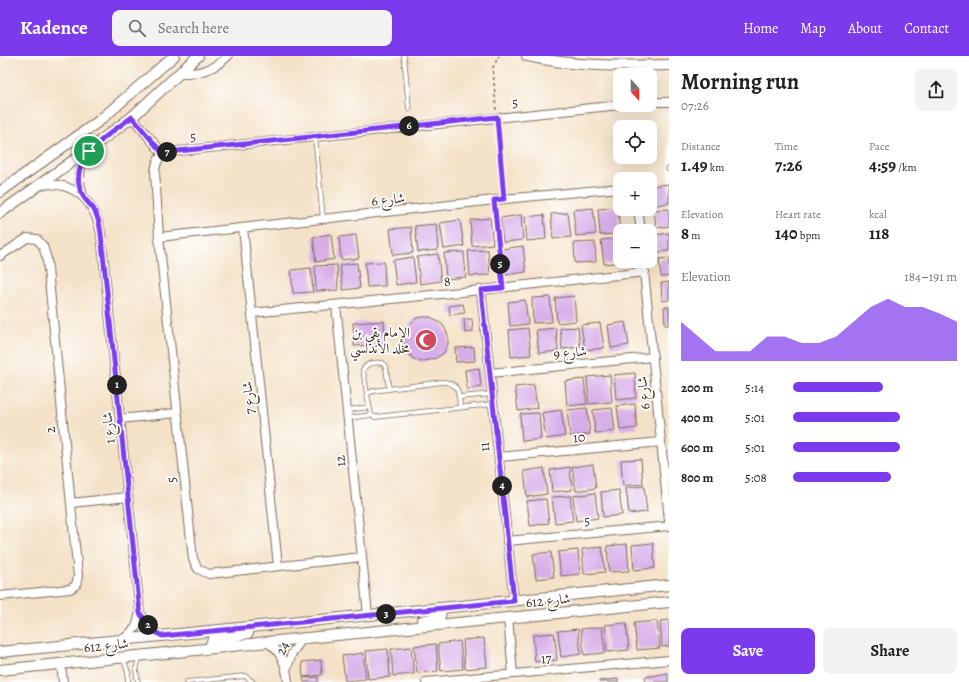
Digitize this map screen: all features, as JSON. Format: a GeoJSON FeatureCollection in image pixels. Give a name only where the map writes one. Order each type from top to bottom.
{"type":"FeatureCollection","features":[{"type":"Feature","properties":{"kind":"street"},"geometry":{"type":"LineString","coordinates":[[0,192],[99,121],[174,56]]}},
{"type":"Feature","properties":{"kind":"street"},"geometry":{"type":"LineString","coordinates":[[144,106],[170,74],[188,56]]}},
{"type":"Feature","properties":{"kind":"street"},"geometry":{"type":"LineString","coordinates":[[0,213],[132,117],[198,56]]}},
{"type":"Feature","properties":{"kind":"street"},"geometry":{"type":"LineString","coordinates":[[180,73],[205,70],[220,63],[228,56]]}},
{"type":"Feature","properties":{"kind":"street"},"geometry":{"type":"LineString","coordinates":[[527,56],[557,62],[593,66],[669,65]]}},
{"type":"Feature","properties":{"kind":"street"},"geometry":{"type":"LineString","coordinates":[[657,102],[669,102]]}},
{"type":"Feature","properties":{"kind":"street","name":"5"},"geometry":{"type":"LineString","coordinates":[[278,566],[209,574],[198,569],[193,559],[159,237],[155,165],[158,159],[163,154],[169,152],[613,106]]}},
{"type":"Feature","properties":{"kind":"street"},"geometry":{"type":"LineString","coordinates":[[132,117],[163,154]]}},
{"type":"Feature","properties":{"kind":"street","name":"شارع 1"},"geometry":{"type":"LineString","coordinates":[[83,197],[79,173],[84,157],[95,145]]}},
{"type":"Feature","properties":{"kind":"street","name":"شارع 1"},"geometry":{"type":"LineString","coordinates":[[40,185],[53,184],[66,186],[83,197],[93,208],[99,221],[140,613],[136,627],[123,640]]}},
{"type":"Feature","properties":{"kind":"street","name":"شارع 6"},"geometry":{"type":"LineString","coordinates":[[159,237],[494,200],[613,189]]}},
{"type":"Feature","properties":{"kind":"street","name":"شارع 7"},"geometry":{"type":"LineString","coordinates":[[243,228],[278,566]]}},
{"type":"Feature","properties":{"kind":"street","name":"2"},"geometry":{"type":"LineString","coordinates":[[0,256],[27,238],[37,239],[43,246],[46,259],[78,576],[76,585],[70,589],[0,596]]}},
{"type":"Feature","properties":{"kind":"street","name":"شارع 6"},"geometry":{"type":"LineString","coordinates":[[645,268],[669,522]]}},
{"type":"Feature","properties":{"kind":"street","name":"8"},"geometry":{"type":"LineString","coordinates":[[252,313],[645,272]]}},
{"type":"Feature","properties":{"kind":"street","name":"11"},"geometry":{"type":"LineString","coordinates":[[481,290],[514,601]]}},
{"type":"Feature","properties":{"kind":"street","name":"12"},"geometry":{"type":"LineString","coordinates":[[336,305],[368,615]]}},
{"type":"Feature","properties":{"kind":"street","name":"شارع 9"},"geometry":{"type":"LineString","coordinates":[[490,373],[653,357]]}},
{"type":"Feature","properties":{"kind":"street"},"geometry":{"type":"LineString","coordinates":[[120,420],[177,413]]}},
{"type":"Feature","properties":{"kind":"street","name":"10"},"geometry":{"type":"LineString","coordinates":[[499,457],[661,442]]}},
{"type":"Feature","properties":{"kind":"street"},"geometry":{"type":"LineString","coordinates":[[71,504],[128,497]]}},
{"type":"Feature","properties":{"kind":"street","name":"5"},"geometry":{"type":"LineString","coordinates":[[507,541],[669,526]]}},
{"type":"Feature","properties":{"kind":"street"},"geometry":{"type":"LineString","coordinates":[[278,566],[362,558]]}},
{"type":"Feature","properties":{"kind":"street","name":"شارع 612"},"geometry":{"type":"LineString","coordinates":[[0,652],[669,585]]}},
{"type":"Feature","properties":{"kind":"street"},"geometry":{"type":"LineString","coordinates":[[655,603],[669,597]]}},
{"type":"Feature","properties":{"kind":"street","name":"شارع 612"},"geometry":{"type":"LineString","coordinates":[[0,670],[669,602]]}},
{"type":"Feature","properties":{"kind":"street"},"geometry":{"type":"LineString","coordinates":[[377,632],[438,618],[441,612],[436,608]]}},
{"type":"Feature","properties":{"kind":"street","name":"شارع 1"},"geometry":{"type":"LineString","coordinates":[[140,613],[151,629],[162,636]]}},
{"type":"Feature","properties":{"kind":"street"},"geometry":{"type":"LineString","coordinates":[[508,618],[513,674]]}},
{"type":"Feature","properties":{"kind":"street"},"geometry":{"type":"LineString","coordinates":[[215,648],[211,644],[213,640],[250,633],[271,625]]}},
{"type":"Feature","properties":{"kind":"street","name":"24"},"geometry":{"type":"LineString","coordinates":[[287,671],[292,653],[303,638]]}},
{"type":"Feature","properties":{"kind":"street","name":"24"},"geometry":{"type":"LineString","coordinates":[[267,642],[280,654],[287,671],[288,682]]}},
{"type":"Feature","properties":{"kind":"street"},"geometry":{"type":"LineString","coordinates":[[0,658],[14,656],[29,650]]}},
{"type":"Feature","properties":{"kind":"street","name":"17"},"geometry":{"type":"LineString","coordinates":[[426,682],[669,660]]}},
{"type":"Feature","properties":{"kind":"street"},"geometry":{"type":"LineString","coordinates":[[61,664],[63,682]]}},
{"type":"Feature","properties":{"kind":"lane"},"geometry":{"type":"LineString","coordinates":[[404,56],[409,109]]}},
{"type":"Feature","properties":{"kind":"lane"},"geometry":{"type":"LineString","coordinates":[[315,136],[323,220]]}},
{"type":"Feature","properties":{"kind":"lane"},"geometry":{"type":"LineString","coordinates":[[371,415],[364,370],[365,366],[375,362],[383,363],[386,368],[390,389]]}},
{"type":"Feature","properties":{"kind":"lane"},"geometry":{"type":"LineString","coordinates":[[367,394],[373,391],[449,382],[458,389],[460,407]]}},
{"type":"Feature","properties":{"kind":"lane"},"geometry":{"type":"LineString","coordinates":[[460,397],[492,394]]}},
{"type":"Feature","properties":{"kind":"lane"},"geometry":{"type":"LineString","coordinates":[[348,414],[375,416],[493,404]]}},
{"type":"Feature","properties":{"kind":"lane"},"geometry":{"type":"LineString","coordinates":[[348,414],[369,407]]}},
{"type":"Feature","properties":{"kind":"lane"},"geometry":{"type":"LineString","coordinates":[[138,682],[136,671],[139,656]]}},
{"type":"Feature","properties":{"kind":"lane"},"geometry":{"type":"LineString","coordinates":[[122,657],[127,667],[128,682]]}},
{"type":"Feature","properties":{"kind":"lane"},"geometry":{"type":"LineString","coordinates":[[187,682],[245,676],[253,682]]}},
{"type":"Feature","properties":{"kind":"path"},"geometry":{"type":"LineString","coordinates":[[499,56],[493,67],[504,199]]}},
{"type":"Feature","properties":{"kind":"path"},"geometry":{"type":"LineString","coordinates":[[494,200],[503,288]]}},
{"type":"Feature","properties":{"kind":"building"},"geometry":{"type":"Polygon","coordinates":[[[669,184],[669,203],[657,205],[657,185],[669,184]]]}},
{"type":"Feature","properties":{"kind":"building"},"geometry":{"type":"Polygon","coordinates":[[[593,208],[596,234],[576,236],[573,210],[593,208]]]}},
{"type":"Feature","properties":{"kind":"building"},"geometry":{"type":"Polygon","coordinates":[[[613,208],[613,216],[619,216],[619,224],[613,224],[613,234],[600,235],[598,209],[613,208]]]}},
{"type":"Feature","properties":{"kind":"building"},"geometry":{"type":"Polygon","coordinates":[[[669,209],[669,226],[657,228],[655,216],[657,216],[657,210],[669,209]]]}},
{"type":"Feature","properties":{"kind":"building"},"geometry":{"type":"Polygon","coordinates":[[[568,213],[571,237],[553,239],[551,214],[568,213]]]}},
{"type":"Feature","properties":{"kind":"building"},"geometry":{"type":"Polygon","coordinates":[[[521,215],[523,240],[503,242],[500,218],[521,215]]]}},
{"type":"Feature","properties":{"kind":"building"},"geometry":{"type":"Polygon","coordinates":[[[544,215],[546,239],[527,241],[525,217],[544,215]]]}},
{"type":"Feature","properties":{"kind":"building"},"geometry":{"type":"Polygon","coordinates":[[[490,218],[493,244],[472,246],[470,220],[490,218]]]}},
{"type":"Feature","properties":{"kind":"building"},"geometry":{"type":"Polygon","coordinates":[[[460,220],[464,246],[444,249],[440,223],[460,220]]]}},
{"type":"Feature","properties":{"kind":"building"},"geometry":{"type":"Polygon","coordinates":[[[436,224],[438,250],[418,252],[415,226],[436,224]]]}},
{"type":"Feature","properties":{"kind":"building"},"geometry":{"type":"Polygon","coordinates":[[[411,227],[413,253],[393,255],[390,229],[411,227]]]}},
{"type":"Feature","properties":{"kind":"building"},"geometry":{"type":"Polygon","coordinates":[[[669,233],[669,251],[658,252],[657,235],[669,233]]]}},
{"type":"Feature","properties":{"kind":"building"},"geometry":{"type":"Polygon","coordinates":[[[331,234],[334,259],[316,262],[313,237],[331,234]]]}},
{"type":"Feature","properties":{"kind":"building"},"geometry":{"type":"Polygon","coordinates":[[[356,235],[359,258],[341,260],[339,237],[356,235]]]}},
{"type":"Feature","properties":{"kind":"building"},"geometry":{"type":"Polygon","coordinates":[[[613,239],[613,263],[604,264],[601,240],[613,239]]]}},
{"type":"Feature","properties":{"kind":"building"},"geometry":{"type":"Polygon","coordinates":[[[595,242],[596,262],[575,263],[574,243],[595,242]]]}},
{"type":"Feature","properties":{"kind":"building"},"geometry":{"type":"Polygon","coordinates":[[[523,246],[526,272],[505,275],[502,249],[523,246]]]}},
{"type":"Feature","properties":{"kind":"building"},"geometry":{"type":"Polygon","coordinates":[[[488,250],[490,275],[470,276],[468,251],[488,250]]]}},
{"type":"Feature","properties":{"kind":"building"},"geometry":{"type":"Polygon","coordinates":[[[464,252],[466,277],[446,279],[444,253],[464,252]]]}},
{"type":"Feature","properties":{"kind":"building"},"geometry":{"type":"Polygon","coordinates":[[[438,254],[441,281],[420,284],[417,257],[438,254]]]}},
{"type":"Feature","properties":{"kind":"building"},"geometry":{"type":"Polygon","coordinates":[[[413,257],[416,282],[396,285],[393,260],[413,257]]]}},
{"type":"Feature","properties":{"kind":"building"},"geometry":{"type":"Polygon","coordinates":[[[669,258],[669,276],[661,277],[659,259],[669,258]]]}},
{"type":"Feature","properties":{"kind":"building"},"geometry":{"type":"Polygon","coordinates":[[[384,262],[385,286],[367,287],[365,263],[384,262]]]}},
{"type":"Feature","properties":{"kind":"building"},"geometry":{"type":"Polygon","coordinates":[[[357,263],[360,288],[343,290],[340,265],[357,263]]]}},
{"type":"Feature","properties":{"kind":"building"},"geometry":{"type":"Polygon","coordinates":[[[337,265],[338,290],[316,291],[315,266],[337,265]]]}},
{"type":"Feature","properties":{"kind":"building"},"geometry":{"type":"Polygon","coordinates":[[[311,268],[313,292],[293,293],[291,270],[311,268]]]}},
{"type":"Feature","properties":{"kind":"building"},"geometry":{"type":"Polygon","coordinates":[[[669,282],[669,300],[662,301],[661,283],[669,282]]]}},
{"type":"Feature","properties":{"kind":"building"},"geometry":{"type":"Polygon","coordinates":[[[574,296],[576,321],[557,323],[555,298],[574,296]]]}},
{"type":"Feature","properties":{"kind":"building"},"geometry":{"type":"Polygon","coordinates":[[[550,297],[552,322],[533,323],[532,298],[550,297]]]}},
{"type":"Feature","properties":{"kind":"building"},"geometry":{"type":"Polygon","coordinates":[[[525,300],[528,324],[510,326],[508,302],[525,300]]]}},
{"type":"Feature","properties":{"kind":"building"},"geometry":{"type":"Polygon","coordinates":[[[463,304],[465,313],[450,315],[449,306],[463,304]]]}},
{"type":"Feature","properties":{"kind":"building"},"geometry":{"type":"Polygon","coordinates":[[[664,307],[669,307],[669,325],[665,325],[664,307]]]}},
{"type":"Feature","properties":{"kind":"building","name":"الإمام بقي بن مخلد الأندلسي"},"geometry":{"type":"Polygon","coordinates":[[[431,317],[443,325],[448,335],[448,344],[444,353],[436,358],[421,362],[412,358],[406,349],[403,336],[406,328],[416,318],[431,317]]]}},
{"type":"Feature","properties":{"kind":"building"},"geometry":{"type":"Polygon","coordinates":[[[464,319],[472,319],[473,332],[465,333],[464,319]]]}},
{"type":"Feature","properties":{"kind":"building"},"geometry":{"type":"Polygon","coordinates":[[[384,321],[385,344],[354,346],[353,323],[384,321]]]}},
{"type":"Feature","properties":{"kind":"building"},"geometry":{"type":"Polygon","coordinates":[[[625,322],[629,345],[611,348],[608,325],[625,322]]]}},
{"type":"Feature","properties":{"kind":"building"},"geometry":{"type":"Polygon","coordinates":[[[600,323],[604,348],[585,350],[581,325],[600,323]]]}},
{"type":"Feature","properties":{"kind":"building"},"geometry":{"type":"Polygon","coordinates":[[[578,327],[580,347],[562,349],[560,328],[578,327]]]}},
{"type":"Feature","properties":{"kind":"building"},"geometry":{"type":"Polygon","coordinates":[[[528,328],[531,355],[511,357],[509,330],[528,328]]]}},
{"type":"Feature","properties":{"kind":"building"},"geometry":{"type":"Polygon","coordinates":[[[556,328],[558,351],[539,353],[536,330],[556,328]]]}},
{"type":"Feature","properties":{"kind":"building"},"geometry":{"type":"Polygon","coordinates":[[[474,347],[475,361],[456,362],[455,348],[474,347]]]}},
{"type":"Feature","properties":{"kind":"building"},"geometry":{"type":"Polygon","coordinates":[[[479,368],[481,387],[467,389],[465,370],[479,368]]]}},
{"type":"Feature","properties":{"kind":"building"},"geometry":{"type":"Polygon","coordinates":[[[635,373],[636,398],[616,400],[614,375],[635,373]]]}},
{"type":"Feature","properties":{"kind":"building"},"geometry":{"type":"Polygon","coordinates":[[[610,375],[612,402],[589,404],[587,377],[610,375]]]}},
{"type":"Feature","properties":{"kind":"building"},"geometry":{"type":"Polygon","coordinates":[[[584,379],[587,404],[567,406],[565,381],[584,379]]]}},
{"type":"Feature","properties":{"kind":"building"},"geometry":{"type":"Polygon","coordinates":[[[534,385],[537,408],[518,411],[515,387],[534,385]]]}},
{"type":"Feature","properties":{"kind":"building"},"geometry":{"type":"Polygon","coordinates":[[[635,404],[637,428],[620,430],[617,406],[635,404]]]}},
{"type":"Feature","properties":{"kind":"building"},"geometry":{"type":"Polygon","coordinates":[[[587,408],[590,434],[570,436],[567,410],[587,408]]]}},
{"type":"Feature","properties":{"kind":"building"},"geometry":{"type":"Polygon","coordinates":[[[612,408],[615,431],[595,433],[593,410],[612,408]]]}},
{"type":"Feature","properties":{"kind":"building"},"geometry":{"type":"Polygon","coordinates":[[[561,410],[565,436],[546,439],[542,413],[561,410]]]}},
{"type":"Feature","properties":{"kind":"building"},"geometry":{"type":"Polygon","coordinates":[[[539,413],[541,439],[522,441],[520,414],[539,413]]]}},
{"type":"Feature","properties":{"kind":"building"},"geometry":{"type":"Polygon","coordinates":[[[641,459],[643,484],[623,486],[621,460],[641,459]]]}},
{"type":"Feature","properties":{"kind":"building"},"geometry":{"type":"Polygon","coordinates":[[[593,464],[596,488],[576,491],[572,467],[593,464]]]}},
{"type":"Feature","properties":{"kind":"building"},"geometry":{"type":"Polygon","coordinates":[[[570,467],[572,490],[552,492],[550,470],[570,467]]]}},
{"type":"Feature","properties":{"kind":"building"},"geometry":{"type":"Polygon","coordinates":[[[544,468],[547,494],[527,497],[524,471],[544,468]]]}},
{"type":"Feature","properties":{"kind":"building"},"geometry":{"type":"Polygon","coordinates":[[[644,486],[647,512],[629,514],[626,488],[644,486]]]}},
{"type":"Feature","properties":{"kind":"building"},"geometry":{"type":"Polygon","coordinates":[[[619,490],[622,515],[603,517],[601,492],[619,490]]]}},
{"type":"Feature","properties":{"kind":"building"},"geometry":{"type":"Polygon","coordinates":[[[595,493],[598,518],[576,521],[573,496],[595,493]]]}},
{"type":"Feature","properties":{"kind":"building"},"geometry":{"type":"Polygon","coordinates":[[[570,496],[573,521],[555,523],[552,497],[570,496]]]}},
{"type":"Feature","properties":{"kind":"building"},"geometry":{"type":"Polygon","coordinates":[[[546,499],[549,523],[530,526],[527,501],[546,499]]]}},
{"type":"Feature","properties":{"kind":"building"},"geometry":{"type":"Polygon","coordinates":[[[653,543],[655,568],[634,570],[632,545],[653,543]]]}},
{"type":"Feature","properties":{"kind":"building"},"geometry":{"type":"Polygon","coordinates":[[[627,544],[629,571],[609,572],[607,546],[627,544]]]}},
{"type":"Feature","properties":{"kind":"building"},"geometry":{"type":"Polygon","coordinates":[[[602,547],[605,572],[584,574],[582,549],[602,547]]]}},
{"type":"Feature","properties":{"kind":"building"},"geometry":{"type":"Polygon","coordinates":[[[578,550],[580,574],[561,576],[558,552],[578,550]]]}},
{"type":"Feature","properties":{"kind":"building"},"geometry":{"type":"Polygon","coordinates":[[[551,552],[554,577],[536,579],[533,554],[551,552]]]}},
{"type":"Feature","properties":{"kind":"building"},"geometry":{"type":"Polygon","coordinates":[[[669,620],[669,646],[662,647],[660,621],[669,620]]]}},
{"type":"Feature","properties":{"kind":"building"},"geometry":{"type":"Polygon","coordinates":[[[657,621],[660,648],[637,650],[634,623],[657,621]]]}},
{"type":"Feature","properties":{"kind":"building"},"geometry":{"type":"Polygon","coordinates":[[[626,623],[629,650],[607,652],[605,625],[626,623]]]}},
{"type":"Feature","properties":{"kind":"building"},"geometry":{"type":"Polygon","coordinates":[[[602,627],[605,653],[584,655],[581,629],[602,627]]]}},
{"type":"Feature","properties":{"kind":"building"},"geometry":{"type":"Polygon","coordinates":[[[578,629],[581,654],[561,657],[558,631],[578,629]]]}},
{"type":"Feature","properties":{"kind":"building"},"geometry":{"type":"Polygon","coordinates":[[[554,633],[557,660],[535,662],[533,635],[554,633]]]}},
{"type":"Feature","properties":{"kind":"building"},"geometry":{"type":"Polygon","coordinates":[[[484,638],[487,667],[465,669],[463,640],[484,638]]]}},
{"type":"Feature","properties":{"kind":"building"},"geometry":{"type":"Polygon","coordinates":[[[460,641],[463,669],[441,671],[438,644],[460,641]]]}},
{"type":"Feature","properties":{"kind":"building"},"geometry":{"type":"Polygon","coordinates":[[[436,644],[438,671],[417,673],[414,646],[436,644]]]}},
{"type":"Feature","properties":{"kind":"building"},"geometry":{"type":"Polygon","coordinates":[[[411,647],[414,674],[393,676],[391,649],[411,647]]]}},
{"type":"Feature","properties":{"kind":"building"},"geometry":{"type":"Polygon","coordinates":[[[388,649],[390,677],[368,679],[366,651],[388,649]]]}},
{"type":"Feature","properties":{"kind":"building"},"geometry":{"type":"Polygon","coordinates":[[[363,653],[366,679],[345,681],[342,656],[363,653]]]}},
{"type":"Feature","properties":{"kind":"building"},"geometry":{"type":"Polygon","coordinates":[[[321,660],[322,675],[303,677],[302,662],[321,660]]]}},
{"type":"Feature","properties":{"kind":"building"},"geometry":{"type":"Polygon","coordinates":[[[668,673],[668,682],[646,682],[645,677],[668,673]]]}},
{"type":"Feature","properties":{"kind":"building"},"geometry":{"type":"Polygon","coordinates":[[[318,677],[318,682],[304,682],[303,678],[318,677]]]}},
{"type":"Feature","properties":{"kind":"building"},"geometry":{"type":"Polygon","coordinates":[[[618,679],[618,682],[599,682],[599,681],[618,679]]]}},
{"type":"Feature","properties":{"kind":"place","name":"الإمام بقي بن مخلد الأندلسي"},"geometry":{"type":"Point","coordinates":[426,340]}},
{"type":"Feature","properties":{"kind":"route"},"geometry":{"type":"LineString","coordinates":[[132,117],[163,154],[169,152],[497,117],[504,199],[494,200],[503,288],[481,290],[514,601],[162,636],[151,629],[140,613],[99,221],[93,208],[83,197],[80,189],[79,173],[84,157],[89,151],[132,117]]}}]}
